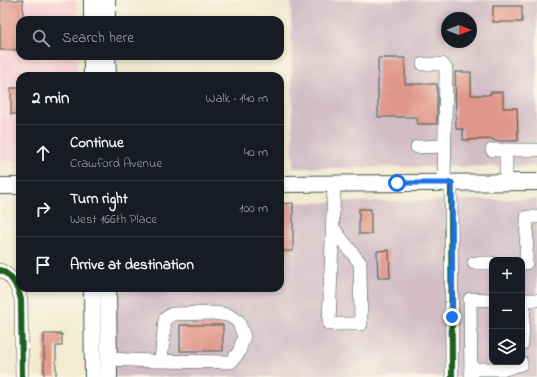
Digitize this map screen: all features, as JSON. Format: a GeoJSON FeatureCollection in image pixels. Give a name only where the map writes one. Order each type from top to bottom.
{"type":"FeatureCollection","features":[{"type":"Feature","properties":{"kind":"main road"},"geometry":{"type":"LineString","coordinates":[[92,0],[92,16]]}},
{"type":"Feature","properties":{"kind":"main road"},"geometry":{"type":"LineString","coordinates":[[107,0],[107,16]]}},
{"type":"Feature","properties":{"kind":"main road"},"geometry":{"type":"LineString","coordinates":[[92,60],[92,72]]}},
{"type":"Feature","properties":{"kind":"main road"},"geometry":{"type":"LineString","coordinates":[[108,60],[108,72]]}},
{"type":"Feature","properties":{"kind":"main road"},"geometry":{"type":"LineString","coordinates":[[284,184],[537,182]]}},
{"type":"Feature","properties":{"kind":"main road"},"geometry":{"type":"LineString","coordinates":[[92,292],[92,377]]}},
{"type":"Feature","properties":{"kind":"main road"},"geometry":{"type":"LineString","coordinates":[[108,292],[109,377]]}},
{"type":"Feature","properties":{"kind":"street"},"geometry":{"type":"LineString","coordinates":[[423,64],[442,64],[446,69],[445,146],[448,183],[452,377]]}},
{"type":"Feature","properties":{"kind":"street"},"geometry":{"type":"LineString","coordinates":[[417,147],[445,146]]}},
{"type":"Feature","properties":{"kind":"street"},"geometry":{"type":"LineString","coordinates":[[492,150],[537,150]]}},
{"type":"Feature","properties":{"kind":"street"},"geometry":{"type":"LineString","coordinates":[[506,150],[506,183]]}},
{"type":"Feature","properties":{"kind":"street"},"geometry":{"type":"LineString","coordinates":[[333,228],[360,263],[361,324],[329,324],[334,184]]}},
{"type":"Feature","properties":{"kind":"street"},"geometry":{"type":"LineString","coordinates":[[528,263],[527,217],[537,217]]}},
{"type":"Feature","properties":{"kind":"street"},"geometry":{"type":"LineString","coordinates":[[474,263],[489,263]]}},
{"type":"Feature","properties":{"kind":"street"},"geometry":{"type":"LineString","coordinates":[[0,270],[10,276],[16,285]]}},
{"type":"Feature","properties":{"kind":"street"},"geometry":{"type":"LineString","coordinates":[[19,292],[21,300],[22,377]]}},
{"type":"Feature","properties":{"kind":"street"},"geometry":{"type":"LineString","coordinates":[[489,300],[470,300],[471,373],[504,369],[518,365]]}},
{"type":"Feature","properties":{"kind":"street"},"geometry":{"type":"LineString","coordinates":[[525,300],[537,300]]}},
{"type":"Feature","properties":{"kind":"street"},"geometry":{"type":"LineString","coordinates":[[109,359],[161,361],[231,362],[239,352],[244,336],[238,321],[228,315],[214,313],[172,314],[165,319],[161,361]]}},
{"type":"Feature","properties":{"kind":"shaded area"},"geometry":{"type":"Polygon","coordinates":[[[0,0],[76,0],[77,16],[16,16],[16,60],[77,60],[77,72],[16,72],[16,161],[0,161],[0,0]]]}},
{"type":"Feature","properties":{"kind":"shaded area"},"geometry":{"type":"Polygon","coordinates":[[[291,0],[537,0],[537,166],[293,168],[291,0]]]}},
{"type":"Feature","properties":{"kind":"shaded area"},"geometry":{"type":"Polygon","coordinates":[[[537,199],[537,377],[113,377],[113,292],[284,292],[284,203],[537,199]]]}},
{"type":"Feature","properties":{"kind":"building"},"geometry":{"type":"Polygon","coordinates":[[[0,0],[23,0],[23,16],[16,16],[16,50],[0,50],[0,0]]]}},
{"type":"Feature","properties":{"kind":"building"},"geometry":{"type":"Polygon","coordinates":[[[493,6],[522,6],[522,22],[493,22],[493,6]]]}},
{"type":"Feature","properties":{"kind":"building"},"geometry":{"type":"Polygon","coordinates":[[[378,58],[405,58],[405,84],[437,84],[437,124],[417,124],[417,117],[378,117],[378,58]]]}},
{"type":"Feature","properties":{"kind":"building"},"geometry":{"type":"Polygon","coordinates":[[[455,72],[471,72],[471,95],[490,95],[490,92],[503,92],[503,108],[517,108],[518,141],[494,141],[493,139],[463,140],[463,129],[456,129],[455,72]]]}},
{"type":"Feature","properties":{"kind":"building"},"geometry":{"type":"Polygon","coordinates":[[[11,88],[16,88],[16,114],[11,114],[11,88]]]}},
{"type":"Feature","properties":{"kind":"building"},"geometry":{"type":"Polygon","coordinates":[[[293,203],[293,251],[284,251],[284,204],[293,203]]]}},
{"type":"Feature","properties":{"kind":"building"},"geometry":{"type":"Polygon","coordinates":[[[359,209],[371,209],[371,234],[359,234],[359,209]]]}},
{"type":"Feature","properties":{"kind":"building"},"geometry":{"type":"Polygon","coordinates":[[[389,250],[390,278],[378,278],[377,251],[389,250]]]}},
{"type":"Feature","properties":{"kind":"building"},"geometry":{"type":"Polygon","coordinates":[[[180,325],[223,325],[223,351],[180,351],[180,325]]]}},
{"type":"Feature","properties":{"kind":"building"},"geometry":{"type":"Polygon","coordinates":[[[44,334],[62,334],[62,346],[56,346],[56,377],[44,377],[44,334]]]}},
{"type":"Feature","properties":{"kind":"cycle path"},"geometry":{"type":"LineString","coordinates":[[451,183],[452,377]]}},
{"type":"Feature","properties":{"kind":"cycle path"},"geometry":{"type":"LineString","coordinates":[[0,270],[11,278],[16,286]]}},
{"type":"Feature","properties":{"kind":"cycle path"},"geometry":{"type":"LineString","coordinates":[[18,292],[21,300],[22,377]]}},
{"type":"Feature","properties":{"kind":"route"},"geometry":{"type":"LineString","coordinates":[[397,183],[452,183],[452,317]]}}]}
